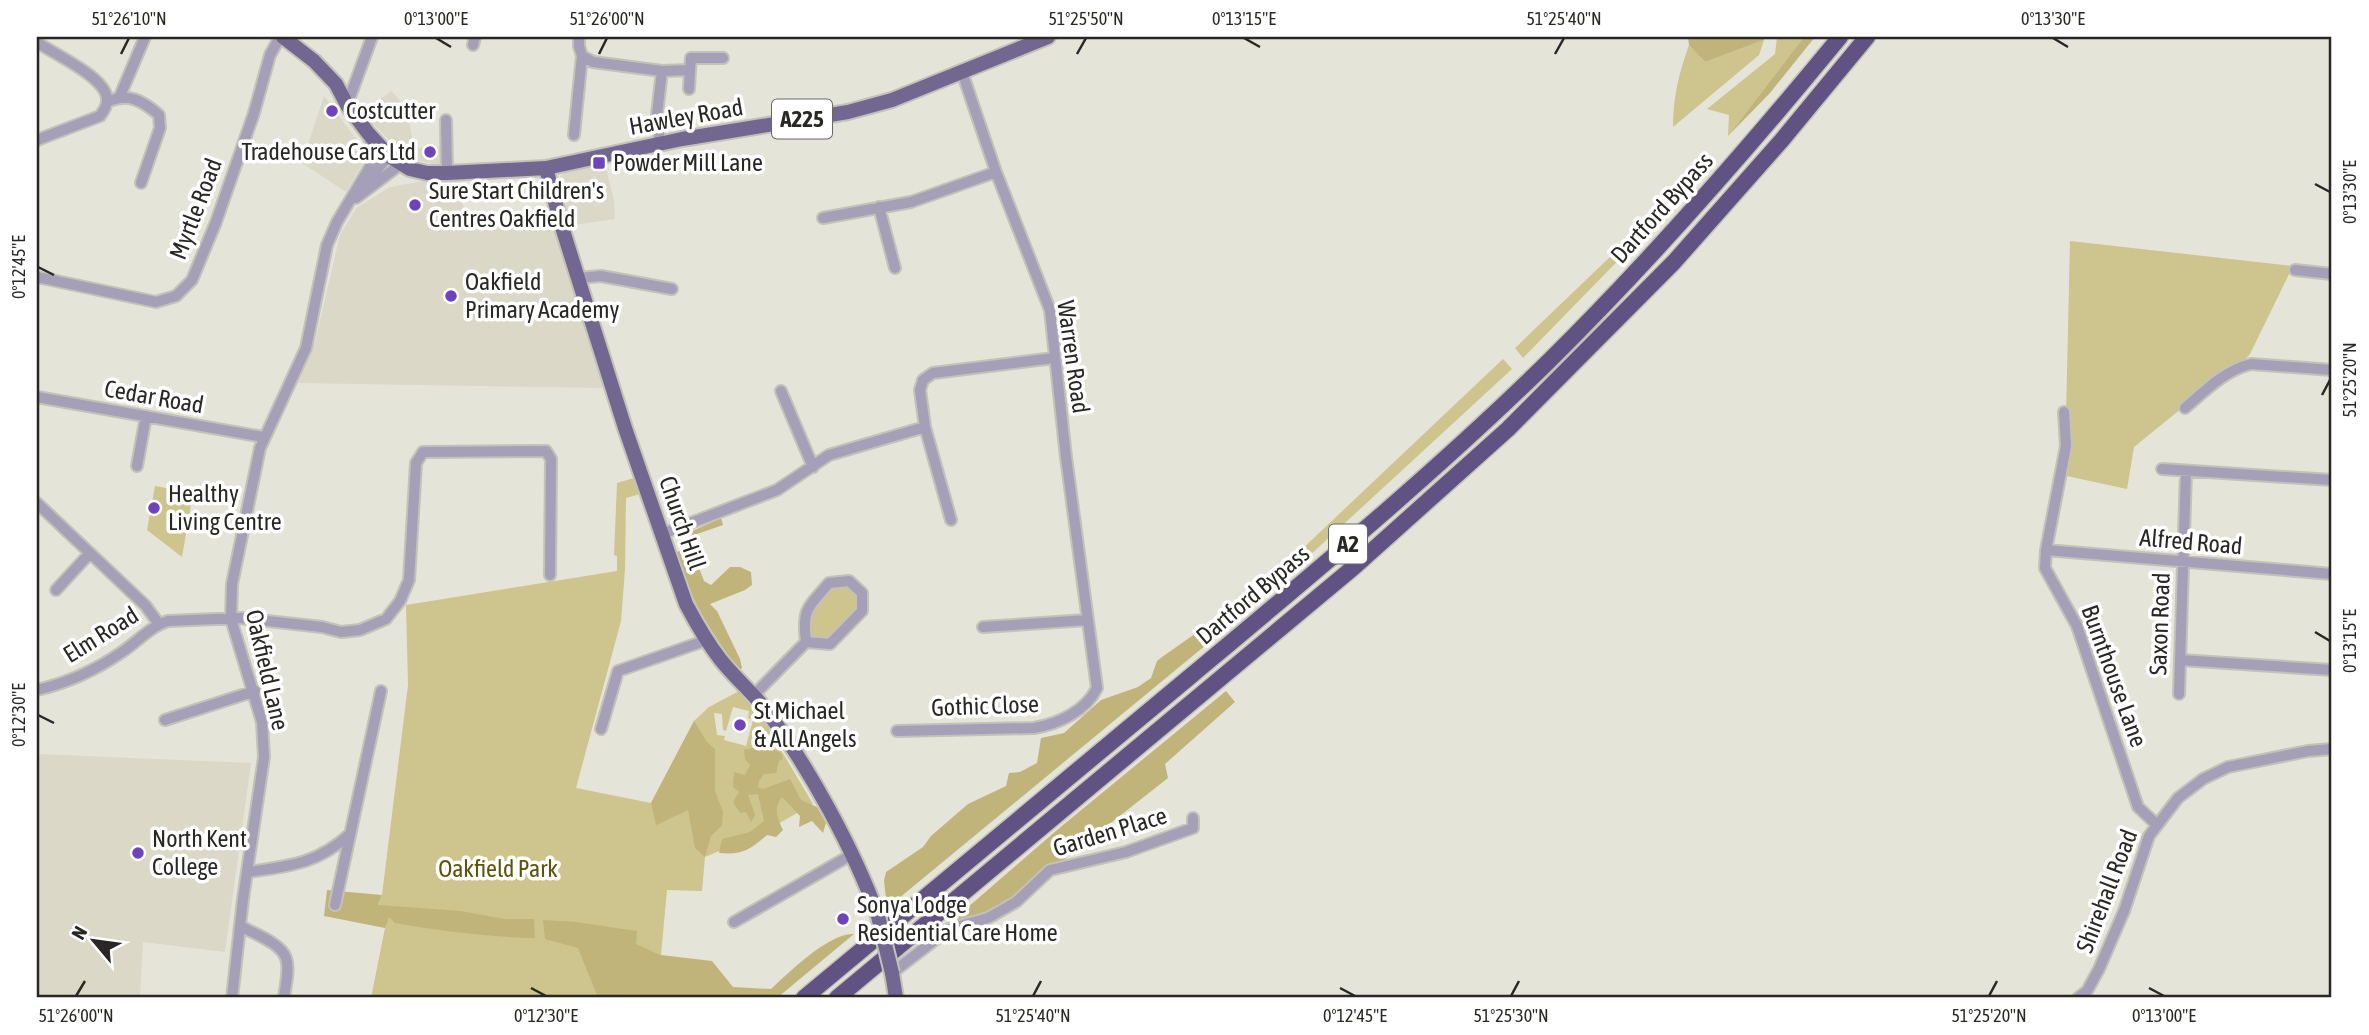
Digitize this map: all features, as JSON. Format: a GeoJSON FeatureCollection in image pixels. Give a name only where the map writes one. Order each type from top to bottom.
{"type":"FeatureCollection","features":[{"type":"Feature","properties":{"kind":"highway","name":"Dartford Bypass"},"geometry":{"type":"LineString","coordinates":[[804,998],[1313,574],[1417,485],[1485,422],[1659,247],[1763,131],[1840,37]]}},
{"type":"Feature","properties":{"kind":"highway","name":"Dartford Bypass"},"geometry":{"type":"LineString","coordinates":[[836,998],[1354,567],[1508,429],[1674,262],[1782,140],[1867,37]]}},
{"type":"Feature","properties":{"kind":"main road"},"geometry":{"type":"LineString","coordinates":[[281,37],[318,65],[336,84],[347,105],[368,133],[395,160]]}},
{"type":"Feature","properties":{"kind":"main road","name":"Hawley Road"},"geometry":{"type":"LineString","coordinates":[[395,160],[420,171],[447,173],[545,168],[660,144],[848,112],[892,100],[1048,37]]}},
{"type":"Feature","properties":{"kind":"main road","name":"Church Hill"},"geometry":{"type":"LineString","coordinates":[[545,168],[578,278],[686,604],[721,660],[766,710],[803,766],[851,855],[878,916],[896,998]]}},
{"type":"Feature","properties":{"kind":"street"},"geometry":{"type":"LineString","coordinates":[[120,96],[145,37]]}},
{"type":"Feature","properties":{"kind":"street","name":"Myrtle Road"},"geometry":{"type":"LineString","coordinates":[[37,277],[156,302],[176,296],[192,280],[216,222],[254,113],[270,55],[281,37]]}},
{"type":"Feature","properties":{"kind":"street"},"geometry":{"type":"LineString","coordinates":[[347,105],[372,37]]}},
{"type":"Feature","properties":{"kind":"street"},"geometry":{"type":"LineString","coordinates":[[574,135],[582,56],[579,37]]}},
{"type":"Feature","properties":{"kind":"street"},"geometry":{"type":"LineString","coordinates":[[37,42],[93,77],[106,93],[107,102],[100,116],[37,140]]}},
{"type":"Feature","properties":{"kind":"street"},"geometry":{"type":"LineString","coordinates":[[582,56],[593,62],[662,71],[690,70]]}},
{"type":"Feature","properties":{"kind":"street"},"geometry":{"type":"LineString","coordinates":[[689,89],[691,58],[723,58]]}},
{"type":"Feature","properties":{"kind":"street"},"geometry":{"type":"LineString","coordinates":[[660,144],[657,114],[662,71]]}},
{"type":"Feature","properties":{"kind":"street","name":"Warren Road"},"geometry":{"type":"LineString","coordinates":[[962,72],[996,172],[1050,310],[1087,620],[1097,682]]}},
{"type":"Feature","properties":{"kind":"street"},"geometry":{"type":"LineString","coordinates":[[107,102],[120,96],[143,101],[159,115],[160,128],[141,183]]}},
{"type":"Feature","properties":{"kind":"street"},"geometry":{"type":"LineString","coordinates":[[446,120],[447,173]]}},
{"type":"Feature","properties":{"kind":"street","name":"Oakfield Lane"},"geometry":{"type":"LineString","coordinates":[[232,998],[264,757],[262,722],[254,701],[255,691],[231,620],[232,584],[263,437],[306,348],[327,245],[349,202],[366,177],[372,159],[368,133]]}},
{"type":"Feature","properties":{"kind":"street","name":"Oakfield Lane"},"geometry":{"type":"LineString","coordinates":[[349,202],[395,160]]}},
{"type":"Feature","properties":{"kind":"street"},"geometry":{"type":"LineString","coordinates":[[823,218],[911,202],[996,172]]}},
{"type":"Feature","properties":{"kind":"street"},"geometry":{"type":"LineString","coordinates":[[879,207],[895,268]]}},
{"type":"Feature","properties":{"kind":"street"},"geometry":{"type":"LineString","coordinates":[[2295,270],[2332,274]]}},
{"type":"Feature","properties":{"kind":"street"},"geometry":{"type":"LineString","coordinates":[[578,278],[601,276],[672,289]]}},
{"type":"Feature","properties":{"kind":"street"},"geometry":{"type":"LineString","coordinates":[[951,520],[925,427],[920,390],[923,380],[933,373],[1054,358]]}},
{"type":"Feature","properties":{"kind":"street"},"geometry":{"type":"LineString","coordinates":[[2185,408],[2226,374],[2239,367],[2251,365],[2332,370]]}},
{"type":"Feature","properties":{"kind":"street"},"geometry":{"type":"LineString","coordinates":[[781,391],[813,467]]}},
{"type":"Feature","properties":{"kind":"street","name":"Cedar Road"},"geometry":{"type":"LineString","coordinates":[[37,397],[263,437]]}},
{"type":"Feature","properties":{"kind":"street","name":"Burnthouse Lane"},"geometry":{"type":"LineString","coordinates":[[2064,412],[2066,446],[2045,568],[2077,626],[2138,807],[2156,824]]}},
{"type":"Feature","properties":{"kind":"street"},"geometry":{"type":"LineString","coordinates":[[137,466],[146,416]]}},
{"type":"Feature","properties":{"kind":"street"},"geometry":{"type":"LineString","coordinates":[[662,534],[777,490],[829,454],[925,427]]}},
{"type":"Feature","properties":{"kind":"street","name":"Elm Road"},"geometry":{"type":"LineString","coordinates":[[37,690],[74,679],[99,667],[159,624],[173,621],[240,618],[323,627],[341,632],[360,630],[386,619],[400,601],[409,580],[416,463],[423,452],[546,451],[551,459],[550,575]]}},
{"type":"Feature","properties":{"kind":"street"},"geometry":{"type":"LineString","coordinates":[[2162,469],[2332,480]]}},
{"type":"Feature","properties":{"kind":"street","name":"Saxon Road"},"geometry":{"type":"LineString","coordinates":[[2179,694],[2186,471]]}},
{"type":"Feature","properties":{"kind":"street"},"geometry":{"type":"LineString","coordinates":[[37,503],[149,609],[159,624]]}},
{"type":"Feature","properties":{"kind":"street","name":"Alfred Road"},"geometry":{"type":"LineString","coordinates":[[2046,550],[2332,574]]}},
{"type":"Feature","properties":{"kind":"street"},"geometry":{"type":"LineString","coordinates":[[56,590],[90,553]]}},
{"type":"Feature","properties":{"kind":"street"},"geometry":{"type":"LineString","coordinates":[[849,581],[862,593],[862,611],[830,644],[806,642],[803,619],[810,606],[829,583],[849,581]]}},
{"type":"Feature","properties":{"kind":"street"},"geometry":{"type":"LineString","coordinates":[[983,627],[1087,620]]}},
{"type":"Feature","properties":{"kind":"street"},"geometry":{"type":"LineString","coordinates":[[601,729],[618,671],[707,640]]}},
{"type":"Feature","properties":{"kind":"street"},"geometry":{"type":"LineString","coordinates":[[754,695],[806,642]]}},
{"type":"Feature","properties":{"kind":"street"},"geometry":{"type":"LineString","coordinates":[[2180,660],[2332,670]]}},
{"type":"Feature","properties":{"kind":"street","name":"Gothic Close"},"geometry":{"type":"LineString","coordinates":[[897,731],[1047,726],[1063,720],[1088,701],[1096,692],[1097,682]]}},
{"type":"Feature","properties":{"kind":"street"},"geometry":{"type":"LineString","coordinates":[[165,720],[255,691]]}},
{"type":"Feature","properties":{"kind":"street"},"geometry":{"type":"LineString","coordinates":[[334,905],[381,691]]}},
{"type":"Feature","properties":{"kind":"street","name":"Shirehall Road"},"geometry":{"type":"LineString","coordinates":[[2078,998],[2087,991],[2099,969],[2124,911],[2149,836],[2178,798],[2215,772],[2251,761],[2332,749]]}},
{"type":"Feature","properties":{"kind":"street","name":"Garden Place"},"geometry":{"type":"LineString","coordinates":[[892,973],[949,929],[988,918],[1016,902],[1051,870],[1126,852],[1193,828],[1193,818]]}},
{"type":"Feature","properties":{"kind":"street"},"geometry":{"type":"LineString","coordinates":[[248,872],[297,865],[333,849],[350,834]]}},
{"type":"Feature","properties":{"kind":"street"},"geometry":{"type":"LineString","coordinates":[[733,922],[851,855]]}},
{"type":"Feature","properties":{"kind":"street"},"geometry":{"type":"LineString","coordinates":[[240,926],[271,943],[285,955],[287,963],[284,998]]}},
{"type":"Feature","properties":{"kind":"shaded area"},"geometry":{"type":"Polygon","coordinates":[[[1688,37],[1764,37],[1764,40],[1705,62],[1689,45],[1688,37]]]}},
{"type":"Feature","properties":{"kind":"shaded area"},"geometry":{"type":"Polygon","coordinates":[[[1804,37],[1815,37],[1770,93],[1728,136],[1804,37]]]}},
{"type":"Feature","properties":{"kind":"shaded area"},"geometry":{"type":"Polygon","coordinates":[[[392,91],[408,111],[412,139],[416,145],[419,148],[442,146],[443,166],[406,158],[362,112],[392,91]]]}},
{"type":"Feature","properties":{"kind":"shaded area"},"geometry":{"type":"Polygon","coordinates":[[[324,96],[360,144],[364,154],[363,163],[346,192],[302,163],[324,96]]]}},
{"type":"Feature","properties":{"kind":"shaded area"},"geometry":{"type":"Polygon","coordinates":[[[605,164],[614,201],[615,219],[566,226],[557,179],[570,169],[605,164]]]}},
{"type":"Feature","properties":{"kind":"shaded area","name":"Oakfield Primary Academy"},"geometry":{"type":"Polygon","coordinates":[[[459,179],[463,207],[468,213],[554,224],[603,388],[298,383],[314,346],[340,235],[356,208],[390,187],[459,179]]]}},
{"type":"Feature","properties":{"kind":"shaded area"},"geometry":{"type":"Polygon","coordinates":[[[721,518],[723,525],[697,534],[692,557],[704,581],[711,585],[730,567],[740,567],[751,572],[752,585],[710,604],[717,611],[740,659],[742,668],[739,670],[702,614],[675,553],[681,550],[677,538],[721,518]]]}},
{"type":"Feature","properties":{"kind":"shaded area"},"geometry":{"type":"Polygon","coordinates":[[[1263,586],[1269,593],[887,908],[884,881],[886,872],[923,847],[931,836],[968,804],[1006,786],[1009,773],[1020,772],[1037,763],[1041,738],[1064,733],[1101,700],[1138,687],[1151,678],[1157,661],[1263,586]]]}},
{"type":"Feature","properties":{"kind":"shaded area"},"geometry":{"type":"Polygon","coordinates":[[[1226,691],[1235,702],[1165,764],[1168,778],[1056,866],[1032,879],[1001,909],[945,927],[1057,830],[1226,691]]]}},
{"type":"Feature","properties":{"kind":"shaded area"},"geometry":{"type":"Polygon","coordinates":[[[694,721],[707,742],[715,749],[715,791],[723,812],[722,825],[711,836],[705,857],[695,848],[688,810],[656,825],[651,803],[694,721]]]}},
{"type":"Feature","properties":{"kind":"shaded area"},"geometry":{"type":"Polygon","coordinates":[[[760,746],[781,753],[783,759],[779,761],[776,773],[764,774],[758,787],[763,789],[790,779],[801,800],[817,807],[826,823],[823,833],[812,821],[799,827],[800,816],[782,797],[777,813],[783,830],[776,837],[767,835],[740,852],[719,853],[722,839],[750,832],[764,821],[758,794],[748,795],[755,815],[751,822],[746,812],[740,813],[733,802],[739,792],[733,787],[734,772],[745,775],[750,765],[745,759],[744,750],[760,746]]]}},
{"type":"Feature","properties":{"kind":"shaded area","name":"North Kent College"},"geometry":{"type":"Polygon","coordinates":[[[37,754],[251,763],[225,952],[143,942],[140,998],[37,998],[37,754]]]}},
{"type":"Feature","properties":{"kind":"shaded area"},"geometry":{"type":"Polygon","coordinates":[[[327,890],[382,895],[378,905],[461,911],[504,919],[534,919],[535,938],[430,929],[395,923],[389,917],[385,928],[324,916],[327,890]]]}},
{"type":"Feature","properties":{"kind":"shaded area"},"geometry":{"type":"Polygon","coordinates":[[[543,920],[637,931],[636,944],[661,955],[712,961],[733,987],[771,989],[822,946],[844,935],[854,934],[777,998],[598,998],[578,948],[545,939],[543,920]]]}},
{"type":"Feature","properties":{"kind":"green space"},"geometry":{"type":"Polygon","coordinates":[[[1777,37],[1804,37],[1728,136],[1729,115],[1707,109],[1775,54],[1777,37]]]}},
{"type":"Feature","properties":{"kind":"green space"},"geometry":{"type":"Polygon","coordinates":[[[1764,40],[1759,55],[1673,127],[1677,85],[1689,45],[1705,62],[1764,40]]]}},
{"type":"Feature","properties":{"kind":"green space"},"geometry":{"type":"Polygon","coordinates":[[[1636,232],[1641,237],[1523,358],[1515,348],[1636,232]]]}},
{"type":"Feature","properties":{"kind":"green space"},"geometry":{"type":"Polygon","coordinates":[[[2070,241],[2293,266],[2250,354],[2238,367],[2224,374],[2134,447],[2127,489],[2062,475],[2070,241]]]}},
{"type":"Feature","properties":{"kind":"green space"},"geometry":{"type":"Polygon","coordinates":[[[1503,359],[1512,369],[1269,593],[1263,586],[1503,359]]]}},
{"type":"Feature","properties":{"kind":"green space","name":"Oakfield Park"},"geometry":{"type":"Polygon","coordinates":[[[634,478],[640,494],[626,498],[621,621],[576,788],[651,803],[694,721],[709,707],[739,691],[759,713],[813,804],[762,833],[705,857],[702,891],[667,890],[661,955],[635,944],[579,948],[598,998],[371,998],[385,928],[376,911],[382,895],[408,685],[406,605],[617,571],[617,556],[614,555],[617,483],[634,478]],[[733,707],[726,731],[723,730],[722,714],[714,713],[717,735],[725,736],[724,740],[746,746],[753,720],[748,718],[749,711],[733,707]]]}},
{"type":"Feature","properties":{"kind":"green space"},"geometry":{"type":"Polygon","coordinates":[[[155,486],[188,492],[192,499],[182,557],[147,530],[155,486]]]}},
{"type":"Feature","properties":{"kind":"green space"},"geometry":{"type":"Polygon","coordinates":[[[845,584],[858,597],[857,612],[829,641],[816,640],[808,630],[808,614],[833,585],[845,584]]]}},
{"type":"Feature","properties":{"kind":"place","name":"Costcutter"},"geometry":{"type":"Point","coordinates":[332,111]}},
{"type":"Feature","properties":{"kind":"place","name":"Tradehouse Cars Ltd"},"geometry":{"type":"Point","coordinates":[430,152]}},
{"type":"Feature","properties":{"kind":"place","name":"Powder Mill Lane"},"geometry":{"type":"Point","coordinates":[599,163]}},
{"type":"Feature","properties":{"kind":"place","name":"Sure Start Children's Centres Oakfield"},"geometry":{"type":"Point","coordinates":[415,205]}},
{"type":"Feature","properties":{"kind":"place","name":"Oakfield Primary Academy"},"geometry":{"type":"Point","coordinates":[451,296]}},
{"type":"Feature","properties":{"kind":"place","name":"Healthy Living Centre"},"geometry":{"type":"Point","coordinates":[154,508]}},
{"type":"Feature","properties":{"kind":"place","name":"St Michael & All Angels"},"geometry":{"type":"Point","coordinates":[740,725]}},
{"type":"Feature","properties":{"kind":"place","name":"North Kent College"},"geometry":{"type":"Point","coordinates":[138,853]}},
{"type":"Feature","properties":{"kind":"place","name":"Sonya Lodge Residential Care Home"},"geometry":{"type":"Point","coordinates":[843,919]}}]}
